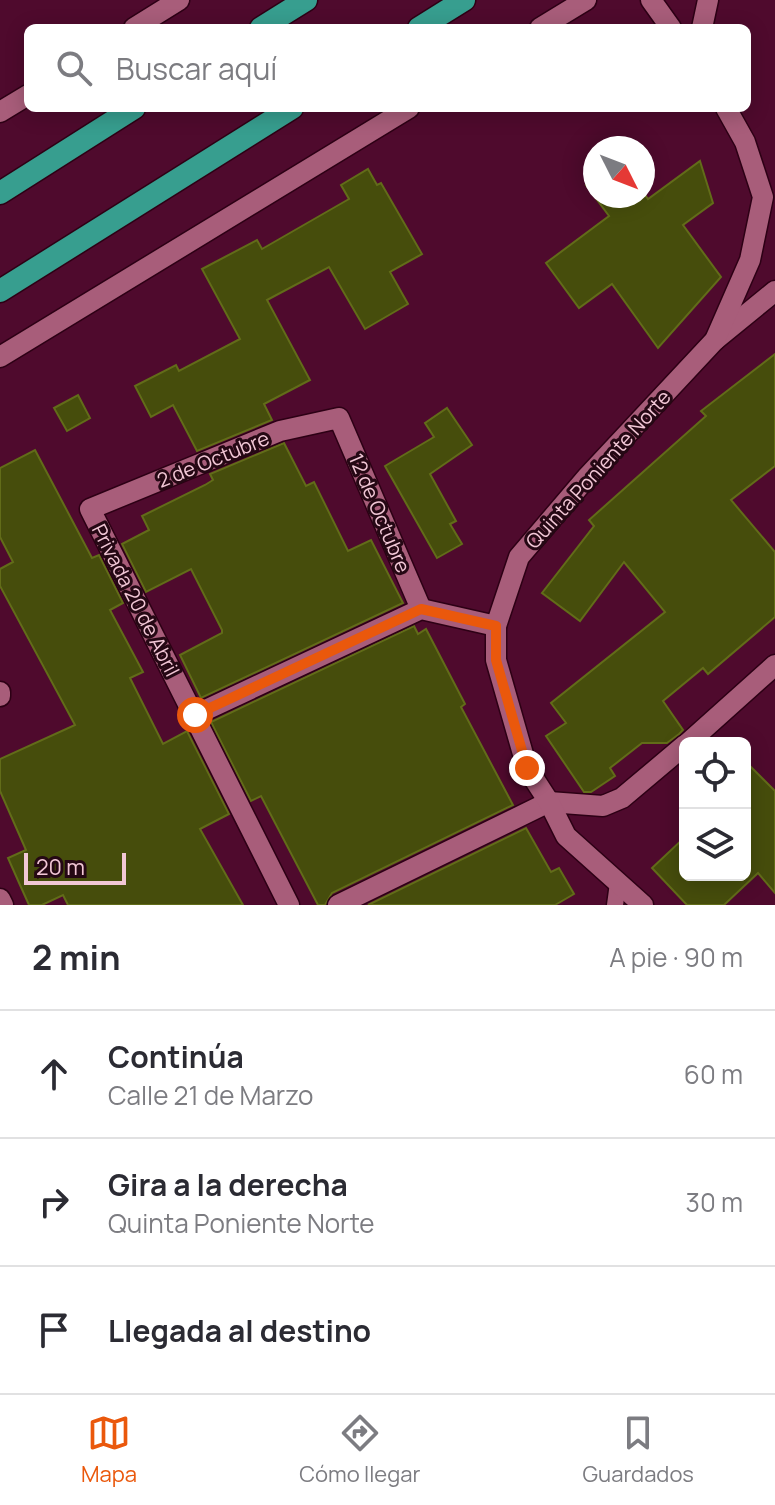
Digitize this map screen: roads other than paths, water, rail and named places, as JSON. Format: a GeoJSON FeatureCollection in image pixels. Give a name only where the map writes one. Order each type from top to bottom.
{"type":"FeatureCollection","features":[{"type":"Feature","properties":{"kind":"highway"},"geometry":{"type":"LineString","coordinates":[[267,24],[306,0]]}},
{"type":"Feature","properties":{"kind":"highway"},"geometry":{"type":"LineString","coordinates":[[425,24],[464,0]]}},
{"type":"Feature","properties":{"kind":"highway"},"geometry":{"type":"LineString","coordinates":[[0,193],[128,112]]}},
{"type":"Feature","properties":{"kind":"highway"},"geometry":{"type":"LineString","coordinates":[[0,291],[286,112]]}},
{"type":"Feature","properties":{"kind":"street"},"geometry":{"type":"LineString","coordinates":[[140,24],[179,0]]}},
{"type":"Feature","properties":{"kind":"street"},"geometry":{"type":"LineString","coordinates":[[547,24],[586,0]]}},
{"type":"Feature","properties":{"kind":"street"},"geometry":{"type":"LineString","coordinates":[[651,0],[668,24]]}},
{"type":"Feature","properties":{"kind":"street"},"geometry":{"type":"LineString","coordinates":[[703,24],[708,0]]}},
{"type":"Feature","properties":{"kind":"street"},"geometry":{"type":"LineString","coordinates":[[0,112],[24,97]]}},
{"type":"Feature","properties":{"kind":"street"},"geometry":{"type":"LineString","coordinates":[[0,357],[402,112]]}},
{"type":"Feature","properties":{"kind":"street","name":"Quinta Poniente Norte"},"geometry":{"type":"LineString","coordinates":[[643,905],[566,836],[527,768],[496,660],[496,626],[519,557],[588,476],[715,340],[750,260],[769,200],[745,142],[728,112]]}},
{"type":"Feature","properties":{"kind":"street"},"geometry":{"type":"LineString","coordinates":[[715,340],[775,291]]}},
{"type":"Feature","properties":{"kind":"street","name":"2 de Octubre"},"geometry":{"type":"LineString","coordinates":[[90,509],[280,431],[339,418]]}},
{"type":"Feature","properties":{"kind":"street","name":"12 de Octubre"},"geometry":{"type":"LineString","coordinates":[[339,418],[421,609]]}},
{"type":"Feature","properties":{"kind":"street","name":"Privada 20 de Abril"},"geometry":{"type":"LineString","coordinates":[[90,509],[289,905]]}},
{"type":"Feature","properties":{"kind":"street"},"geometry":{"type":"LineString","coordinates":[[195,715],[421,609],[496,626]]}},
{"type":"Feature","properties":{"kind":"street"},"geometry":{"type":"LineString","coordinates":[[694,737],[775,665]]}},
{"type":"Feature","properties":{"kind":"street"},"geometry":{"type":"LineString","coordinates":[[338,905],[549,802],[603,806],[622,798],[679,750]]}},
{"type":"Feature","properties":{"kind":"street"},"geometry":{"type":"LineString","coordinates":[[0,899],[3,905]]}},
{"type":"Feature","properties":{"kind":"lane"},"geometry":{"type":"LineString","coordinates":[[615,905],[618,883]]}}]}
